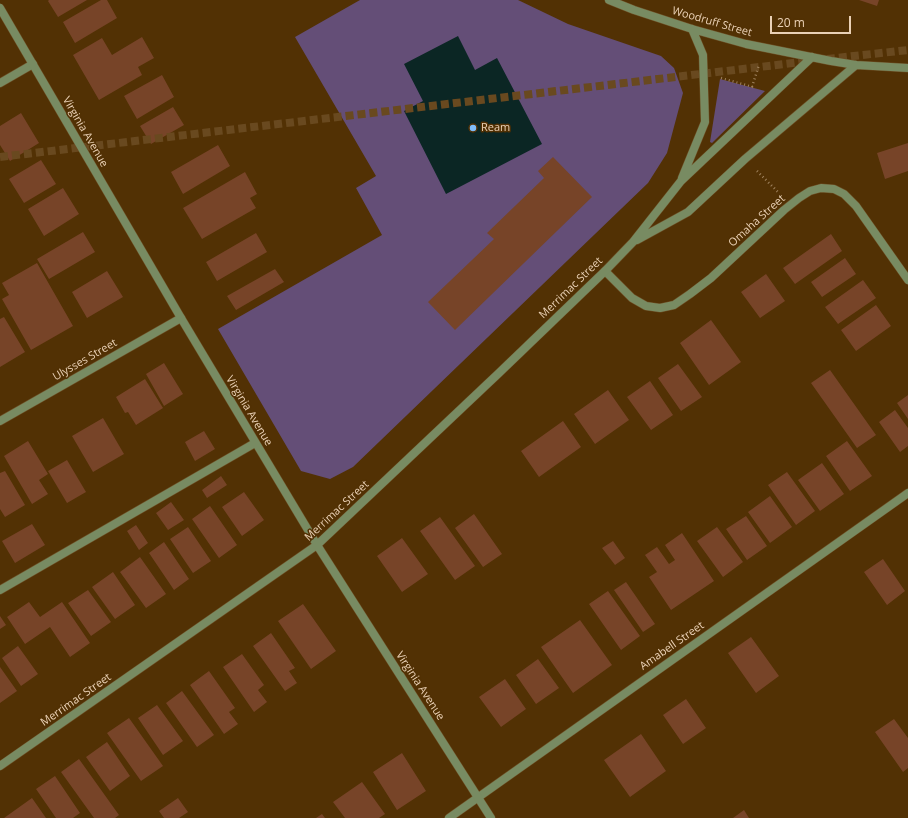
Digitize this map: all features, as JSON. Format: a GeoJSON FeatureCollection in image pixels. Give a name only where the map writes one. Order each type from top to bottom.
{"type":"FeatureCollection","features":[{"type":"Feature","properties":{"kind":"street","name":"Woodruff Street"},"geometry":{"type":"LineString","coordinates":[[609,0],[692,29],[746,44],[856,65],[908,68]]}},
{"type":"Feature","properties":{"kind":"street","name":"Virginia Avenue"},"geometry":{"type":"LineString","coordinates":[[0,8],[255,443],[317,545],[491,818]]}},
{"type":"Feature","properties":{"kind":"street"},"geometry":{"type":"LineString","coordinates":[[681,181],[705,122],[702,55],[692,29]]}},
{"type":"Feature","properties":{"kind":"street","name":"Merrimac Street"},"geometry":{"type":"LineString","coordinates":[[0,766],[317,545],[500,372],[604,271],[633,242],[681,181],[812,57]]}},
{"type":"Feature","properties":{"kind":"street"},"geometry":{"type":"LineString","coordinates":[[0,83],[33,64]]}},
{"type":"Feature","properties":{"kind":"street","name":"Merrimac Street"},"geometry":{"type":"LineString","coordinates":[[633,242],[688,212],[745,159],[856,65]]}},
{"type":"Feature","properties":{"kind":"street","name":"Omaha Street"},"geometry":{"type":"LineString","coordinates":[[604,271],[632,298],[646,306],[660,308],[674,305],[711,278],[799,198],[810,191],[821,188],[834,189],[844,194],[856,206],[908,280]]}},
{"type":"Feature","properties":{"kind":"street","name":"Ulysses Street"},"geometry":{"type":"LineString","coordinates":[[0,422],[181,318]]}},
{"type":"Feature","properties":{"kind":"street"},"geometry":{"type":"LineString","coordinates":[[0,590],[255,443]]}},
{"type":"Feature","properties":{"kind":"street","name":"Amabell Street"},"geometry":{"type":"LineString","coordinates":[[449,818],[908,492]]}},
{"type":"Feature","properties":{"kind":"path"},"geometry":{"type":"LineString","coordinates":[[752,87],[759,65]]}},
{"type":"Feature","properties":{"kind":"path"},"geometry":{"type":"LineString","coordinates":[[721,78],[757,88]]}},
{"type":"Feature","properties":{"kind":"path"},"geometry":{"type":"LineString","coordinates":[[745,159],[791,205]]}},
{"type":"Feature","properties":{"kind":"shaded area"},"geometry":{"type":"Polygon","coordinates":[[[360,0],[518,0],[568,24],[661,56],[674,68],[683,93],[667,153],[648,183],[353,467],[330,479],[301,471],[218,329],[382,235],[356,188],[376,176],[295,37],[360,0]]]}},
{"type":"Feature","properties":{"kind":"shaded area"},"geometry":{"type":"Polygon","coordinates":[[[720,79],[765,91],[712,143],[710,142],[720,79]]]}},
{"type":"Feature","properties":{"kind":"water","name":"Ream"},"geometry":{"type":"Polygon","coordinates":[[[458,36],[475,70],[497,58],[542,144],[446,194],[404,111],[423,101],[404,64],[458,36]]]}},
{"type":"Feature","properties":{"kind":"building"},"geometry":{"type":"Polygon","coordinates":[[[87,0],[58,17],[48,1],[87,0]]]}},
{"type":"Feature","properties":{"kind":"building"},"geometry":{"type":"Polygon","coordinates":[[[101,0],[107,0],[117,18],[75,43],[63,22],[101,0]]]}},
{"type":"Feature","properties":{"kind":"building"},"geometry":{"type":"Polygon","coordinates":[[[859,0],[879,0],[877,6],[859,0]]]}},
{"type":"Feature","properties":{"kind":"building"},"geometry":{"type":"Polygon","coordinates":[[[142,37],[154,58],[138,67],[142,75],[99,100],[73,55],[102,38],[112,55],[142,37]]]}},
{"type":"Feature","properties":{"kind":"building"},"geometry":{"type":"Polygon","coordinates":[[[162,75],[174,97],[137,119],[124,96],[162,75]]]}},
{"type":"Feature","properties":{"kind":"building"},"geometry":{"type":"Polygon","coordinates":[[[173,107],[184,125],[151,144],[140,126],[173,107]]]}},
{"type":"Feature","properties":{"kind":"building"},"geometry":{"type":"Polygon","coordinates":[[[21,113],[39,143],[10,161],[0,145],[0,126],[21,113]]]}},
{"type":"Feature","properties":{"kind":"building"},"geometry":{"type":"Polygon","coordinates":[[[908,143],[908,171],[885,179],[877,153],[908,143]]]}},
{"type":"Feature","properties":{"kind":"building"},"geometry":{"type":"Polygon","coordinates":[[[218,145],[230,166],[183,194],[171,172],[218,145]]]}},
{"type":"Feature","properties":{"kind":"building"},"geometry":{"type":"Polygon","coordinates":[[[553,157],[592,197],[455,330],[428,302],[494,239],[487,233],[544,178],[538,171],[553,157]]]}},
{"type":"Feature","properties":{"kind":"building"},"geometry":{"type":"Polygon","coordinates":[[[41,160],[56,184],[24,203],[9,179],[41,160]]]}},
{"type":"Feature","properties":{"kind":"building"},"geometry":{"type":"Polygon","coordinates":[[[245,172],[257,194],[250,198],[256,208],[202,239],[183,208],[245,172]]]}},
{"type":"Feature","properties":{"kind":"building"},"geometry":{"type":"Polygon","coordinates":[[[63,188],[79,214],[44,236],[28,209],[63,188]]]}},
{"type":"Feature","properties":{"kind":"building"},"geometry":{"type":"Polygon","coordinates":[[[83,232],[95,252],[49,279],[37,259],[83,232]]]}},
{"type":"Feature","properties":{"kind":"building"},"geometry":{"type":"Polygon","coordinates":[[[256,233],[267,252],[217,281],[206,262],[256,233]]]}},
{"type":"Feature","properties":{"kind":"building"},"geometry":{"type":"Polygon","coordinates":[[[831,234],[842,251],[795,284],[783,268],[831,234]]]}},
{"type":"Feature","properties":{"kind":"building"},"geometry":{"type":"Polygon","coordinates":[[[845,258],[856,274],[822,297],[811,282],[845,258]]]}},
{"type":"Feature","properties":{"kind":"building"},"geometry":{"type":"Polygon","coordinates":[[[37,263],[73,326],[31,350],[2,299],[9,295],[2,283],[37,263]]]}},
{"type":"Feature","properties":{"kind":"building"},"geometry":{"type":"Polygon","coordinates":[[[275,269],[284,282],[236,310],[227,296],[275,269]]]}},
{"type":"Feature","properties":{"kind":"building"},"geometry":{"type":"Polygon","coordinates":[[[107,271],[123,297],[87,318],[72,292],[107,271]]]}},
{"type":"Feature","properties":{"kind":"building"},"geometry":{"type":"Polygon","coordinates":[[[766,274],[785,301],[760,318],[741,292],[766,274]]]}},
{"type":"Feature","properties":{"kind":"building"},"geometry":{"type":"Polygon","coordinates":[[[863,280],[876,298],[838,324],[825,307],[863,280]]]}},
{"type":"Feature","properties":{"kind":"building"},"geometry":{"type":"Polygon","coordinates":[[[876,305],[891,326],[856,351],[841,330],[876,305]]]}},
{"type":"Feature","properties":{"kind":"building"},"geometry":{"type":"Polygon","coordinates":[[[4,317],[25,352],[0,367],[0,319],[4,317]]]}},
{"type":"Feature","properties":{"kind":"building"},"geometry":{"type":"Polygon","coordinates":[[[711,320],[741,362],[709,385],[680,343],[711,320]]]}},
{"type":"Feature","properties":{"kind":"building"},"geometry":{"type":"Polygon","coordinates":[[[164,363],[183,394],[164,406],[146,374],[164,363]]]}},
{"type":"Feature","properties":{"kind":"building"},"geometry":{"type":"Polygon","coordinates":[[[678,364],[702,397],[681,411],[658,378],[678,364]]]}},
{"type":"Feature","properties":{"kind":"building"},"geometry":{"type":"Polygon","coordinates":[[[830,370],[876,435],[857,448],[811,383],[830,370]]]}},
{"type":"Feature","properties":{"kind":"building"},"geometry":{"type":"Polygon","coordinates":[[[145,379],[163,408],[136,425],[128,412],[125,413],[116,397],[145,379]]]}},
{"type":"Feature","properties":{"kind":"building"},"geometry":{"type":"Polygon","coordinates":[[[650,381],[673,415],[651,430],[627,397],[650,381]]]}},
{"type":"Feature","properties":{"kind":"building"},"geometry":{"type":"Polygon","coordinates":[[[608,390],[629,420],[595,444],[574,414],[608,390]]]}},
{"type":"Feature","properties":{"kind":"building"},"geometry":{"type":"Polygon","coordinates":[[[908,395],[908,419],[897,403],[908,395]]]}},
{"type":"Feature","properties":{"kind":"building"},"geometry":{"type":"Polygon","coordinates":[[[895,410],[908,428],[908,446],[900,452],[879,422],[895,410]]]}},
{"type":"Feature","properties":{"kind":"building"},"geometry":{"type":"Polygon","coordinates":[[[103,418],[124,454],[93,472],[72,436],[103,418]]]}},
{"type":"Feature","properties":{"kind":"building"},"geometry":{"type":"Polygon","coordinates":[[[563,421],[581,447],[539,477],[521,451],[563,421]]]}},
{"type":"Feature","properties":{"kind":"building"},"geometry":{"type":"Polygon","coordinates":[[[204,431],[215,449],[195,461],[185,442],[204,431]]]}},
{"type":"Feature","properties":{"kind":"building"},"geometry":{"type":"Polygon","coordinates":[[[28,441],[48,474],[39,480],[48,494],[32,504],[4,456],[28,441]]]}},
{"type":"Feature","properties":{"kind":"building"},"geometry":{"type":"Polygon","coordinates":[[[847,441],[872,476],[850,491],[826,456],[847,441]]]}},
{"type":"Feature","properties":{"kind":"building"},"geometry":{"type":"Polygon","coordinates":[[[67,460],[86,492],[67,503],[48,471],[67,460]]]}},
{"type":"Feature","properties":{"kind":"building"},"geometry":{"type":"Polygon","coordinates":[[[822,463],[844,494],[820,511],[798,480],[822,463]]]}},
{"type":"Feature","properties":{"kind":"building"},"geometry":{"type":"Polygon","coordinates":[[[5,471],[25,505],[5,517],[0,509],[0,473],[5,471]]]}},
{"type":"Feature","properties":{"kind":"building"},"geometry":{"type":"Polygon","coordinates":[[[787,472],[815,511],[796,525],[768,485],[787,472]]]}},
{"type":"Feature","properties":{"kind":"building"},"geometry":{"type":"Polygon","coordinates":[[[221,476],[227,485],[207,498],[202,490],[221,476]]]}},
{"type":"Feature","properties":{"kind":"building"},"geometry":{"type":"Polygon","coordinates":[[[244,492],[264,520],[242,536],[222,507],[244,492]]]}},
{"type":"Feature","properties":{"kind":"building"},"geometry":{"type":"Polygon","coordinates":[[[770,496],[792,527],[770,543],[748,512],[770,496]]]}},
{"type":"Feature","properties":{"kind":"building"},"geometry":{"type":"Polygon","coordinates":[[[171,502],[184,520],[168,530],[156,513],[171,502]]]}},
{"type":"Feature","properties":{"kind":"building"},"geometry":{"type":"Polygon","coordinates":[[[210,506],[237,545],[219,558],[192,519],[210,506]]]}},
{"type":"Feature","properties":{"kind":"building"},"geometry":{"type":"Polygon","coordinates":[[[474,514],[502,554],[483,567],[455,528],[474,514]]]}},
{"type":"Feature","properties":{"kind":"building"},"geometry":{"type":"Polygon","coordinates":[[[746,516],[767,546],[747,560],[726,529],[746,516]]]}},
{"type":"Feature","properties":{"kind":"building"},"geometry":{"type":"Polygon","coordinates":[[[440,517],[475,566],[455,580],[420,531],[440,517]]]}},
{"type":"Feature","properties":{"kind":"building"},"geometry":{"type":"Polygon","coordinates":[[[32,524],[45,545],[15,563],[2,541],[32,524]]]}},
{"type":"Feature","properties":{"kind":"building"},"geometry":{"type":"Polygon","coordinates":[[[136,525],[148,543],[139,550],[127,531],[136,525]]]}},
{"type":"Feature","properties":{"kind":"building"},"geometry":{"type":"Polygon","coordinates":[[[188,527],[211,561],[193,573],[170,539],[188,527]]]}},
{"type":"Feature","properties":{"kind":"building"},"geometry":{"type":"Polygon","coordinates":[[[717,527],[743,562],[723,577],[697,541],[717,527]]]}},
{"type":"Feature","properties":{"kind":"building"},"geometry":{"type":"Polygon","coordinates":[[[682,533],[714,581],[671,610],[649,577],[657,572],[645,555],[657,547],[669,564],[675,560],[665,545],[682,533]]]}},
{"type":"Feature","properties":{"kind":"building"},"geometry":{"type":"Polygon","coordinates":[[[402,538],[428,574],[402,592],[377,556],[402,538]]]}},
{"type":"Feature","properties":{"kind":"building"},"geometry":{"type":"Polygon","coordinates":[[[613,541],[625,558],[615,565],[602,548],[613,541]]]}},
{"type":"Feature","properties":{"kind":"building"},"geometry":{"type":"Polygon","coordinates":[[[164,542],[189,579],[174,590],[149,553],[164,542]]]}},
{"type":"Feature","properties":{"kind":"building"},"geometry":{"type":"Polygon","coordinates":[[[140,557],[166,594],[146,608],[120,572],[140,557]]]}},
{"type":"Feature","properties":{"kind":"building"},"geometry":{"type":"Polygon","coordinates":[[[883,559],[905,591],[887,605],[864,572],[883,559]]]}},
{"type":"Feature","properties":{"kind":"building"},"geometry":{"type":"Polygon","coordinates":[[[113,572],[135,605],[115,619],[92,587],[113,572]]]}},
{"type":"Feature","properties":{"kind":"building"},"geometry":{"type":"Polygon","coordinates":[[[626,582],[655,624],[643,632],[614,590],[626,582]]]}},
{"type":"Feature","properties":{"kind":"building"},"geometry":{"type":"Polygon","coordinates":[[[88,590],[111,622],[91,636],[68,603],[88,590]]]}},
{"type":"Feature","properties":{"kind":"building"},"geometry":{"type":"Polygon","coordinates":[[[608,591],[640,636],[621,650],[589,604],[608,591]]]}},
{"type":"Feature","properties":{"kind":"building"},"geometry":{"type":"Polygon","coordinates":[[[29,602],[40,617],[62,602],[90,643],[70,657],[50,627],[25,644],[7,617],[29,602]]]}},
{"type":"Feature","properties":{"kind":"building"},"geometry":{"type":"Polygon","coordinates":[[[303,604],[336,651],[311,669],[278,621],[303,604]]]}},
{"type":"Feature","properties":{"kind":"building"},"geometry":{"type":"Polygon","coordinates":[[[0,616],[6,625],[0,629],[0,616]]]}},
{"type":"Feature","properties":{"kind":"building"},"geometry":{"type":"Polygon","coordinates":[[[580,620],[612,665],[573,693],[541,647],[580,620]]]}},
{"type":"Feature","properties":{"kind":"building"},"geometry":{"type":"Polygon","coordinates":[[[271,633],[295,668],[289,671],[297,683],[285,691],[253,646],[271,633]]]}},
{"type":"Feature","properties":{"kind":"building"},"geometry":{"type":"Polygon","coordinates":[[[751,637],[779,676],[756,693],[728,653],[751,637]]]}},
{"type":"Feature","properties":{"kind":"building"},"geometry":{"type":"Polygon","coordinates":[[[18,646],[38,674],[21,686],[2,658],[18,646]]]}},
{"type":"Feature","properties":{"kind":"building"},"geometry":{"type":"Polygon","coordinates":[[[242,654],[264,685],[258,690],[267,702],[254,712],[223,667],[242,654]]]}},
{"type":"Feature","properties":{"kind":"building"},"geometry":{"type":"Polygon","coordinates":[[[538,659],[559,688],[536,704],[516,675],[538,659]]]}},
{"type":"Feature","properties":{"kind":"building"},"geometry":{"type":"Polygon","coordinates":[[[0,667],[17,691],[0,703],[0,667]]]}},
{"type":"Feature","properties":{"kind":"building"},"geometry":{"type":"Polygon","coordinates":[[[209,671],[235,708],[229,712],[238,724],[224,734],[190,685],[209,671]]]}},
{"type":"Feature","properties":{"kind":"building"},"geometry":{"type":"Polygon","coordinates":[[[505,679],[526,709],[501,727],[479,697],[505,679]]]}},
{"type":"Feature","properties":{"kind":"building"},"geometry":{"type":"Polygon","coordinates":[[[182,691],[214,735],[197,747],[166,703],[182,691]]]}},
{"type":"Feature","properties":{"kind":"building"},"geometry":{"type":"Polygon","coordinates":[[[686,699],[706,728],[683,744],[663,715],[686,699]]]}},
{"type":"Feature","properties":{"kind":"building"},"geometry":{"type":"Polygon","coordinates":[[[157,705],[183,741],[163,755],[138,718],[157,705]]]}},
{"type":"Feature","properties":{"kind":"building"},"geometry":{"type":"Polygon","coordinates":[[[129,718],[163,766],[141,781],[107,733],[129,718]]]}},
{"type":"Feature","properties":{"kind":"building"},"geometry":{"type":"Polygon","coordinates":[[[894,719],[908,738],[908,768],[903,772],[875,732],[894,719]]]}},
{"type":"Feature","properties":{"kind":"building"},"geometry":{"type":"Polygon","coordinates":[[[641,734],[666,771],[630,797],[604,760],[641,734]]]}},
{"type":"Feature","properties":{"kind":"building"},"geometry":{"type":"Polygon","coordinates":[[[107,742],[130,776],[110,791],[86,757],[107,742]]]}},
{"type":"Feature","properties":{"kind":"building"},"geometry":{"type":"Polygon","coordinates":[[[402,753],[426,791],[397,810],[373,772],[402,753]]]}},
{"type":"Feature","properties":{"kind":"building"},"geometry":{"type":"Polygon","coordinates":[[[79,759],[119,815],[115,818],[94,818],[61,772],[79,759]]]}},
{"type":"Feature","properties":{"kind":"building"},"geometry":{"type":"Polygon","coordinates":[[[55,776],[80,813],[73,818],[56,818],[36,789],[55,776]]]}},
{"type":"Feature","properties":{"kind":"building"},"geometry":{"type":"Polygon","coordinates":[[[362,782],[385,814],[379,818],[345,818],[333,802],[362,782]]]}},
{"type":"Feature","properties":{"kind":"building"},"geometry":{"type":"Polygon","coordinates":[[[32,798],[46,818],[4,818],[32,798]]]}},
{"type":"Feature","properties":{"kind":"building"},"geometry":{"type":"Polygon","coordinates":[[[178,798],[188,812],[179,818],[164,818],[159,811],[178,798]]]}},
{"type":"Feature","properties":{"kind":"building"},"geometry":{"type":"Polygon","coordinates":[[[744,810],[749,818],[733,818],[744,810]]]}},
{"type":"Feature","properties":{"kind":"building"},"geometry":{"type":"Polygon","coordinates":[[[322,814],[325,818],[316,818],[322,814]]]}},
{"type":"Feature","properties":{"kind":"tunnel"},"geometry":{"type":"LineString","coordinates":[[827,59],[908,50]]}},
{"type":"Feature","properties":{"kind":"tunnel"},"geometry":{"type":"LineString","coordinates":[[0,157],[810,61]]}},
{"type":"Feature","properties":{"kind":"place","name":"Ream"},"geometry":{"type":"Point","coordinates":[473,128]}}]}
